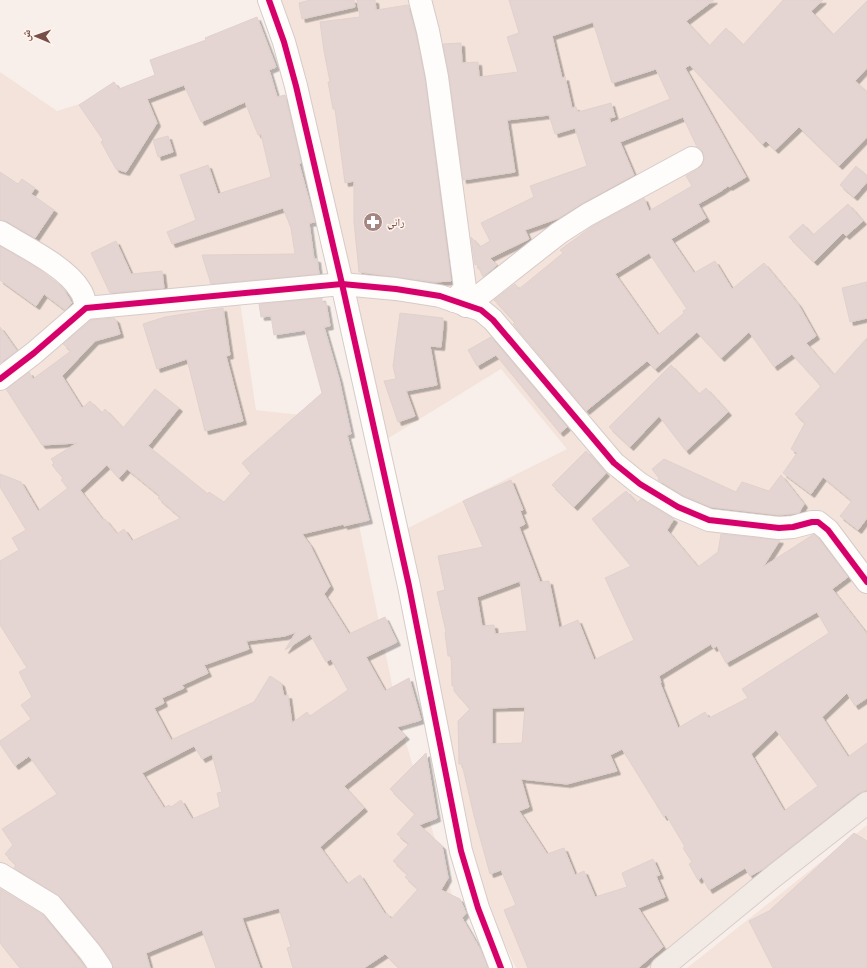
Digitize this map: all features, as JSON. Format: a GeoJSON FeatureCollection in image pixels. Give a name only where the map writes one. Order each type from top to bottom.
{"type":"FeatureCollection","features":[{"type":"Feature","properties":{"kind":"main road"},"geometry":{"type":"LineString","coordinates":[[662,968],[774,876],[867,804]]}},
{"type":"Feature","properties":{"kind":"street"},"geometry":{"type":"LineString","coordinates":[[269,0],[284,42],[296,86],[342,284],[409,586],[461,851],[478,908],[501,968]]}},
{"type":"Feature","properties":{"kind":"street"},"geometry":{"type":"LineString","coordinates":[[420,0],[437,76],[466,288],[460,303]]}},
{"type":"Feature","properties":{"kind":"street"},"geometry":{"type":"LineString","coordinates":[[460,303],[587,214],[692,158]]}},
{"type":"Feature","properties":{"kind":"street"},"geometry":{"type":"LineString","coordinates":[[0,232],[44,258],[71,279],[80,289],[85,300],[86,308]]}},
{"type":"Feature","properties":{"kind":"street"},"geometry":{"type":"LineString","coordinates":[[0,379],[34,353],[86,308],[342,284],[440,296],[481,310],[493,320],[614,463],[640,484],[678,506],[709,520],[779,528],[818,522],[828,530],[867,582]]}},
{"type":"Feature","properties":{"kind":"street"},"geometry":{"type":"LineString","coordinates":[[0,874],[51,905],[90,952],[101,968]]}},
{"type":"Feature","properties":{"kind":"shaded area"},"geometry":{"type":"Polygon","coordinates":[[[266,0],[867,0],[867,801],[657,968],[516,968],[482,897],[406,529],[567,449],[501,369],[387,439],[266,0]]]}},
{"type":"Feature","properties":{"kind":"shaded area"},"geometry":{"type":"Polygon","coordinates":[[[243,52],[301,254],[234,261],[256,410],[337,419],[400,723],[474,968],[0,968],[0,72],[57,111],[243,52]]]}},
{"type":"Feature","properties":{"kind":"shaded area"},"geometry":{"type":"Polygon","coordinates":[[[867,825],[867,968],[687,968],[867,825]]]}},
{"type":"Feature","properties":{"kind":"building"},"geometry":{"type":"Polygon","coordinates":[[[310,0],[354,0],[355,7],[302,19],[299,3],[310,0]]]}},
{"type":"Feature","properties":{"kind":"building"},"geometry":{"type":"Polygon","coordinates":[[[357,0],[375,0],[376,10],[408,5],[416,34],[425,79],[451,281],[434,282],[359,272],[354,222],[354,181],[345,183],[335,109],[333,109],[328,82],[330,82],[320,22],[360,17],[357,0]]]}},
{"type":"Feature","properties":{"kind":"building"},"geometry":{"type":"Polygon","coordinates":[[[509,0],[714,0],[686,21],[709,46],[726,28],[743,45],[783,0],[823,0],[811,11],[833,35],[867,1],[867,68],[855,81],[867,92],[867,137],[839,166],[799,127],[775,150],[766,141],[762,144],[690,65],[685,68],[746,177],[698,204],[706,218],[671,239],[694,273],[715,261],[732,289],[764,263],[798,304],[816,336],[806,343],[834,375],[867,338],[867,518],[858,530],[840,516],[852,501],[823,477],[811,494],[783,473],[797,453],[791,449],[805,423],[795,414],[821,386],[792,354],[774,367],[749,332],[721,358],[697,332],[655,369],[647,361],[586,411],[513,324],[515,322],[494,300],[515,284],[519,289],[563,253],[560,250],[593,226],[644,198],[649,211],[692,186],[686,176],[698,169],[703,164],[704,159],[703,152],[697,147],[683,117],[620,142],[634,175],[581,204],[559,218],[525,230],[529,239],[490,258],[497,265],[483,277],[477,264],[475,265],[471,237],[480,247],[490,241],[481,223],[534,197],[530,186],[587,166],[575,128],[555,134],[549,115],[507,120],[515,172],[463,180],[449,75],[443,44],[461,43],[462,63],[478,62],[479,77],[518,72],[507,37],[519,33],[509,0]],[[593,22],[552,36],[562,78],[565,77],[572,108],[576,107],[578,112],[611,103],[615,117],[609,118],[611,123],[670,99],[656,69],[612,83],[593,22]],[[649,253],[615,274],[658,335],[687,309],[649,253]]]}},
{"type":"Feature","properties":{"kind":"building"},"geometry":{"type":"Polygon","coordinates":[[[257,17],[276,67],[269,70],[277,97],[285,95],[301,163],[299,164],[315,222],[309,223],[314,259],[317,259],[319,274],[211,284],[202,255],[295,254],[291,228],[283,208],[172,244],[167,232],[196,220],[180,175],[208,165],[218,194],[271,177],[261,134],[258,135],[245,102],[201,122],[184,85],[147,99],[157,123],[126,172],[116,169],[101,142],[103,140],[79,105],[114,82],[119,89],[155,75],[150,60],[206,40],[205,38],[257,17]]]}},
{"type":"Feature","properties":{"kind":"building"},"geometry":{"type":"Polygon","coordinates":[[[168,136],[173,152],[158,157],[153,140],[168,136]]]}},
{"type":"Feature","properties":{"kind":"building"},"geometry":{"type":"Polygon","coordinates":[[[856,166],[867,176],[867,182],[854,197],[840,185],[856,166]]]}},
{"type":"Feature","properties":{"kind":"building"},"geometry":{"type":"Polygon","coordinates":[[[0,172],[18,184],[22,179],[35,188],[31,194],[54,210],[35,238],[6,221],[0,220],[0,172]]]}},
{"type":"Feature","properties":{"kind":"building"},"geometry":{"type":"Polygon","coordinates":[[[848,204],[863,221],[846,236],[843,233],[814,262],[789,237],[803,224],[813,235],[848,204]]]}},
{"type":"Feature","properties":{"kind":"building"},"geometry":{"type":"Polygon","coordinates":[[[116,241],[131,274],[162,271],[164,288],[110,293],[91,253],[116,241]]]}},
{"type":"Feature","properties":{"kind":"building"},"geometry":{"type":"Polygon","coordinates":[[[0,246],[37,268],[57,283],[64,290],[72,303],[65,310],[44,294],[36,306],[0,280],[0,246]]]}},
{"type":"Feature","properties":{"kind":"building"},"geometry":{"type":"Polygon","coordinates":[[[867,282],[867,318],[850,322],[842,288],[867,282]]]}},
{"type":"Feature","properties":{"kind":"building"},"geometry":{"type":"Polygon","coordinates":[[[322,298],[322,302],[326,303],[330,326],[324,327],[339,379],[351,434],[347,435],[369,520],[302,534],[310,545],[330,586],[324,594],[349,634],[385,617],[397,642],[366,657],[385,691],[409,678],[421,720],[397,727],[406,736],[344,786],[364,808],[320,847],[347,884],[360,875],[385,914],[387,913],[391,919],[418,889],[405,877],[408,875],[393,861],[409,844],[397,834],[415,814],[390,789],[426,753],[437,818],[419,825],[442,846],[448,878],[441,890],[460,899],[466,913],[462,918],[480,949],[488,968],[399,968],[385,954],[364,968],[293,968],[287,948],[291,947],[279,908],[242,918],[260,968],[216,968],[202,930],[146,953],[150,968],[113,968],[111,961],[100,945],[60,897],[14,868],[16,865],[5,854],[13,845],[2,829],[57,794],[29,756],[15,766],[0,744],[0,741],[31,719],[21,705],[32,697],[19,672],[27,668],[0,625],[0,561],[19,550],[12,538],[26,530],[0,487],[0,474],[21,482],[38,511],[68,488],[61,480],[63,478],[52,465],[54,463],[51,459],[77,443],[42,445],[6,389],[29,372],[33,379],[71,351],[63,344],[91,320],[114,318],[120,334],[95,341],[62,376],[82,408],[90,401],[102,413],[105,409],[123,428],[155,389],[179,408],[148,446],[208,494],[209,492],[224,502],[251,473],[242,463],[322,393],[305,330],[274,335],[271,316],[261,317],[259,304],[322,298]],[[107,465],[80,490],[103,520],[105,519],[117,534],[124,529],[132,541],[181,518],[158,498],[160,496],[127,469],[119,478],[107,465]],[[296,632],[285,636],[246,641],[249,649],[204,665],[208,673],[182,685],[184,688],[162,698],[164,703],[154,708],[171,740],[254,702],[270,676],[281,683],[284,696],[288,695],[292,723],[307,712],[310,716],[348,690],[331,659],[326,662],[310,634],[285,650],[296,632]],[[194,746],[142,773],[164,808],[169,805],[171,807],[181,800],[192,819],[220,807],[217,793],[222,792],[212,754],[202,759],[194,746]]]}},
{"type":"Feature","properties":{"kind":"building"},"geometry":{"type":"Polygon","coordinates":[[[223,308],[230,355],[226,356],[243,421],[205,431],[187,359],[157,369],[143,324],[165,317],[223,308]]]}},
{"type":"Feature","properties":{"kind":"building"},"geometry":{"type":"Polygon","coordinates":[[[400,313],[443,318],[443,326],[441,347],[430,346],[437,385],[406,391],[415,416],[398,422],[384,381],[396,379],[393,366],[400,313]]]}},
{"type":"Feature","properties":{"kind":"building"},"geometry":{"type":"Polygon","coordinates":[[[0,327],[17,351],[0,363],[0,327]]]}},
{"type":"Feature","properties":{"kind":"building"},"geometry":{"type":"Polygon","coordinates":[[[491,337],[567,427],[560,433],[496,355],[477,366],[468,350],[491,337]]]}},
{"type":"Feature","properties":{"kind":"building"},"geometry":{"type":"Polygon","coordinates":[[[671,365],[699,394],[706,388],[728,412],[686,451],[659,416],[630,447],[609,427],[671,365]]]}},
{"type":"Feature","properties":{"kind":"building"},"geometry":{"type":"Polygon","coordinates":[[[586,451],[606,473],[574,507],[552,485],[586,451]]]}},
{"type":"Feature","properties":{"kind":"building"},"geometry":{"type":"Polygon","coordinates":[[[664,459],[736,492],[742,482],[769,491],[781,475],[804,504],[799,513],[779,515],[711,507],[684,496],[658,480],[659,478],[652,469],[664,459]]]}},
{"type":"Feature","properties":{"kind":"building"},"geometry":{"type":"Polygon","coordinates":[[[511,480],[523,510],[520,511],[525,524],[519,527],[540,582],[549,581],[559,628],[578,620],[594,660],[634,640],[605,578],[631,566],[592,519],[626,491],[637,503],[641,499],[674,519],[667,530],[698,567],[718,552],[721,534],[780,540],[763,567],[814,534],[848,577],[832,589],[867,634],[867,698],[855,706],[847,693],[822,717],[848,757],[867,743],[867,790],[859,793],[763,869],[750,876],[745,868],[709,890],[702,877],[698,880],[689,864],[692,862],[683,848],[685,847],[666,815],[664,817],[622,749],[610,755],[617,771],[567,784],[521,779],[529,807],[519,811],[547,854],[564,848],[575,875],[584,871],[595,897],[627,887],[622,873],[653,859],[660,875],[656,876],[665,897],[638,908],[663,947],[638,968],[528,968],[504,910],[516,905],[501,870],[490,874],[462,764],[459,764],[458,721],[470,709],[454,691],[454,686],[452,686],[451,656],[448,656],[446,632],[437,592],[445,590],[438,556],[483,547],[463,501],[511,480]],[[520,581],[477,597],[482,626],[494,625],[495,634],[527,631],[520,581]],[[817,612],[726,663],[717,646],[713,648],[711,644],[659,676],[660,683],[678,728],[705,712],[709,718],[748,698],[742,689],[829,633],[817,612]],[[525,707],[492,708],[492,744],[522,743],[525,707]],[[776,730],[751,754],[784,811],[818,786],[776,730]]]}},
{"type":"Feature","properties":{"kind":"building"},"geometry":{"type":"Polygon","coordinates":[[[854,833],[867,841],[867,968],[773,968],[749,921],[769,911],[854,833]]]}},
{"type":"Feature","properties":{"kind":"building"},"geometry":{"type":"Polygon","coordinates":[[[0,889],[43,915],[86,968],[20,968],[0,943],[0,889]]]}},
{"type":"Feature","properties":{"kind":"cycle path"},"geometry":{"type":"LineString","coordinates":[[269,0],[284,42],[296,86],[342,284],[409,586],[461,851],[478,908],[501,968]]}},
{"type":"Feature","properties":{"kind":"cycle path"},"geometry":{"type":"LineString","coordinates":[[0,379],[34,353],[86,308],[342,284],[396,289],[440,296],[481,310],[493,320],[614,463],[640,484],[678,507],[709,520],[779,528],[818,522],[828,530],[867,582]]}},
{"type":"Feature","properties":{"kind":"place","name":"راني"},"geometry":{"type":"Point","coordinates":[373,222]}}]}
